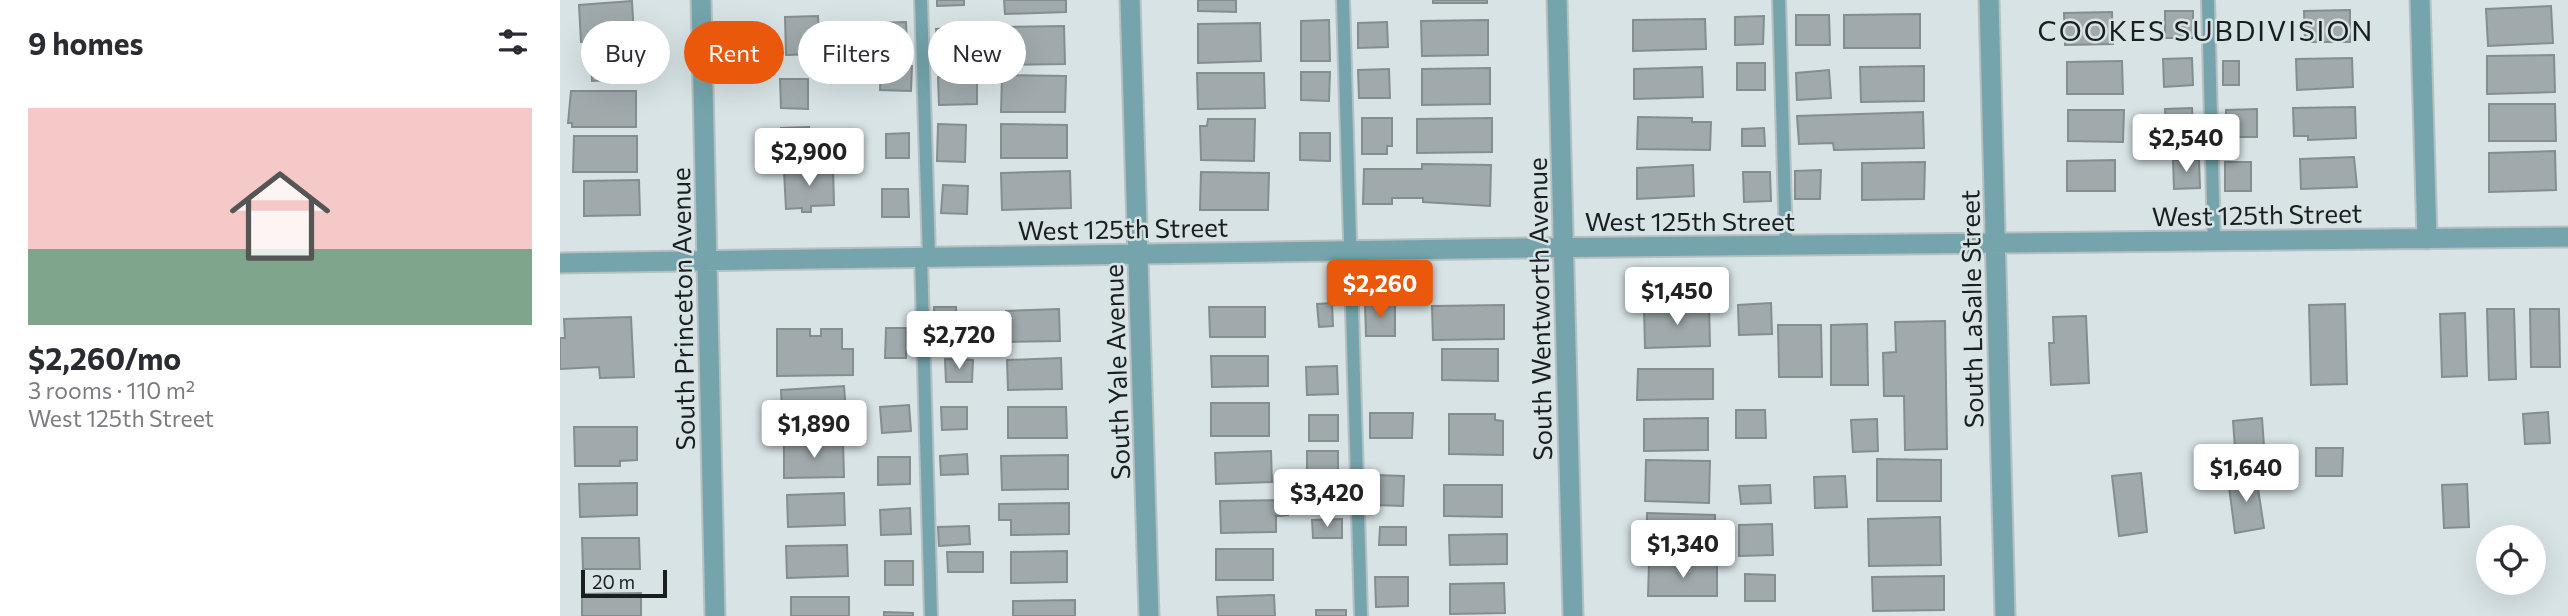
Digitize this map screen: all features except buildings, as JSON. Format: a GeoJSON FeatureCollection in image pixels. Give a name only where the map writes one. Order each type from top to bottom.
{"type":"FeatureCollection","features":[{"type":"Feature","properties":{"kind":"street","name":"South Princeton Avenue"},"geometry":{"type":"LineString","coordinates":[[701,0],[715,616]]}},
{"type":"Feature","properties":{"kind":"street","name":"South Yale Avenue"},"geometry":{"type":"LineString","coordinates":[[1130,0],[1149,616]]}},
{"type":"Feature","properties":{"kind":"street","name":"South Wentworth Avenue"},"geometry":{"type":"LineString","coordinates":[[1557,0],[1573,616]]}},
{"type":"Feature","properties":{"kind":"street","name":"South LaSalle Street"},"geometry":{"type":"LineString","coordinates":[[1989,0],[2005,616]]}},
{"type":"Feature","properties":{"kind":"street"},"geometry":{"type":"LineString","coordinates":[[2420,0],[2427,239]]}},
{"type":"Feature","properties":{"kind":"street","name":"West 125th Street"},"geometry":{"type":"LineString","coordinates":[[560,263],[1563,247],[2568,237]]}},
{"type":"Feature","properties":{"kind":"lane"},"geometry":{"type":"LineString","coordinates":[[921,0],[931,616]]}},
{"type":"Feature","properties":{"kind":"lane"},"geometry":{"type":"LineString","coordinates":[[1343,0],[1361,616]]}},
{"type":"Feature","properties":{"kind":"lane"},"geometry":{"type":"LineString","coordinates":[[1779,0],[1786,246]]}},
{"type":"Feature","properties":{"kind":"lane"},"geometry":{"type":"LineString","coordinates":[[2208,0],[2214,241]]}},
{"type":"Feature","properties":{"kind":"district","name":"COOKES SUBDIVISION"},"geometry":{"type":"Point","coordinates":[2206,30]}}]}
